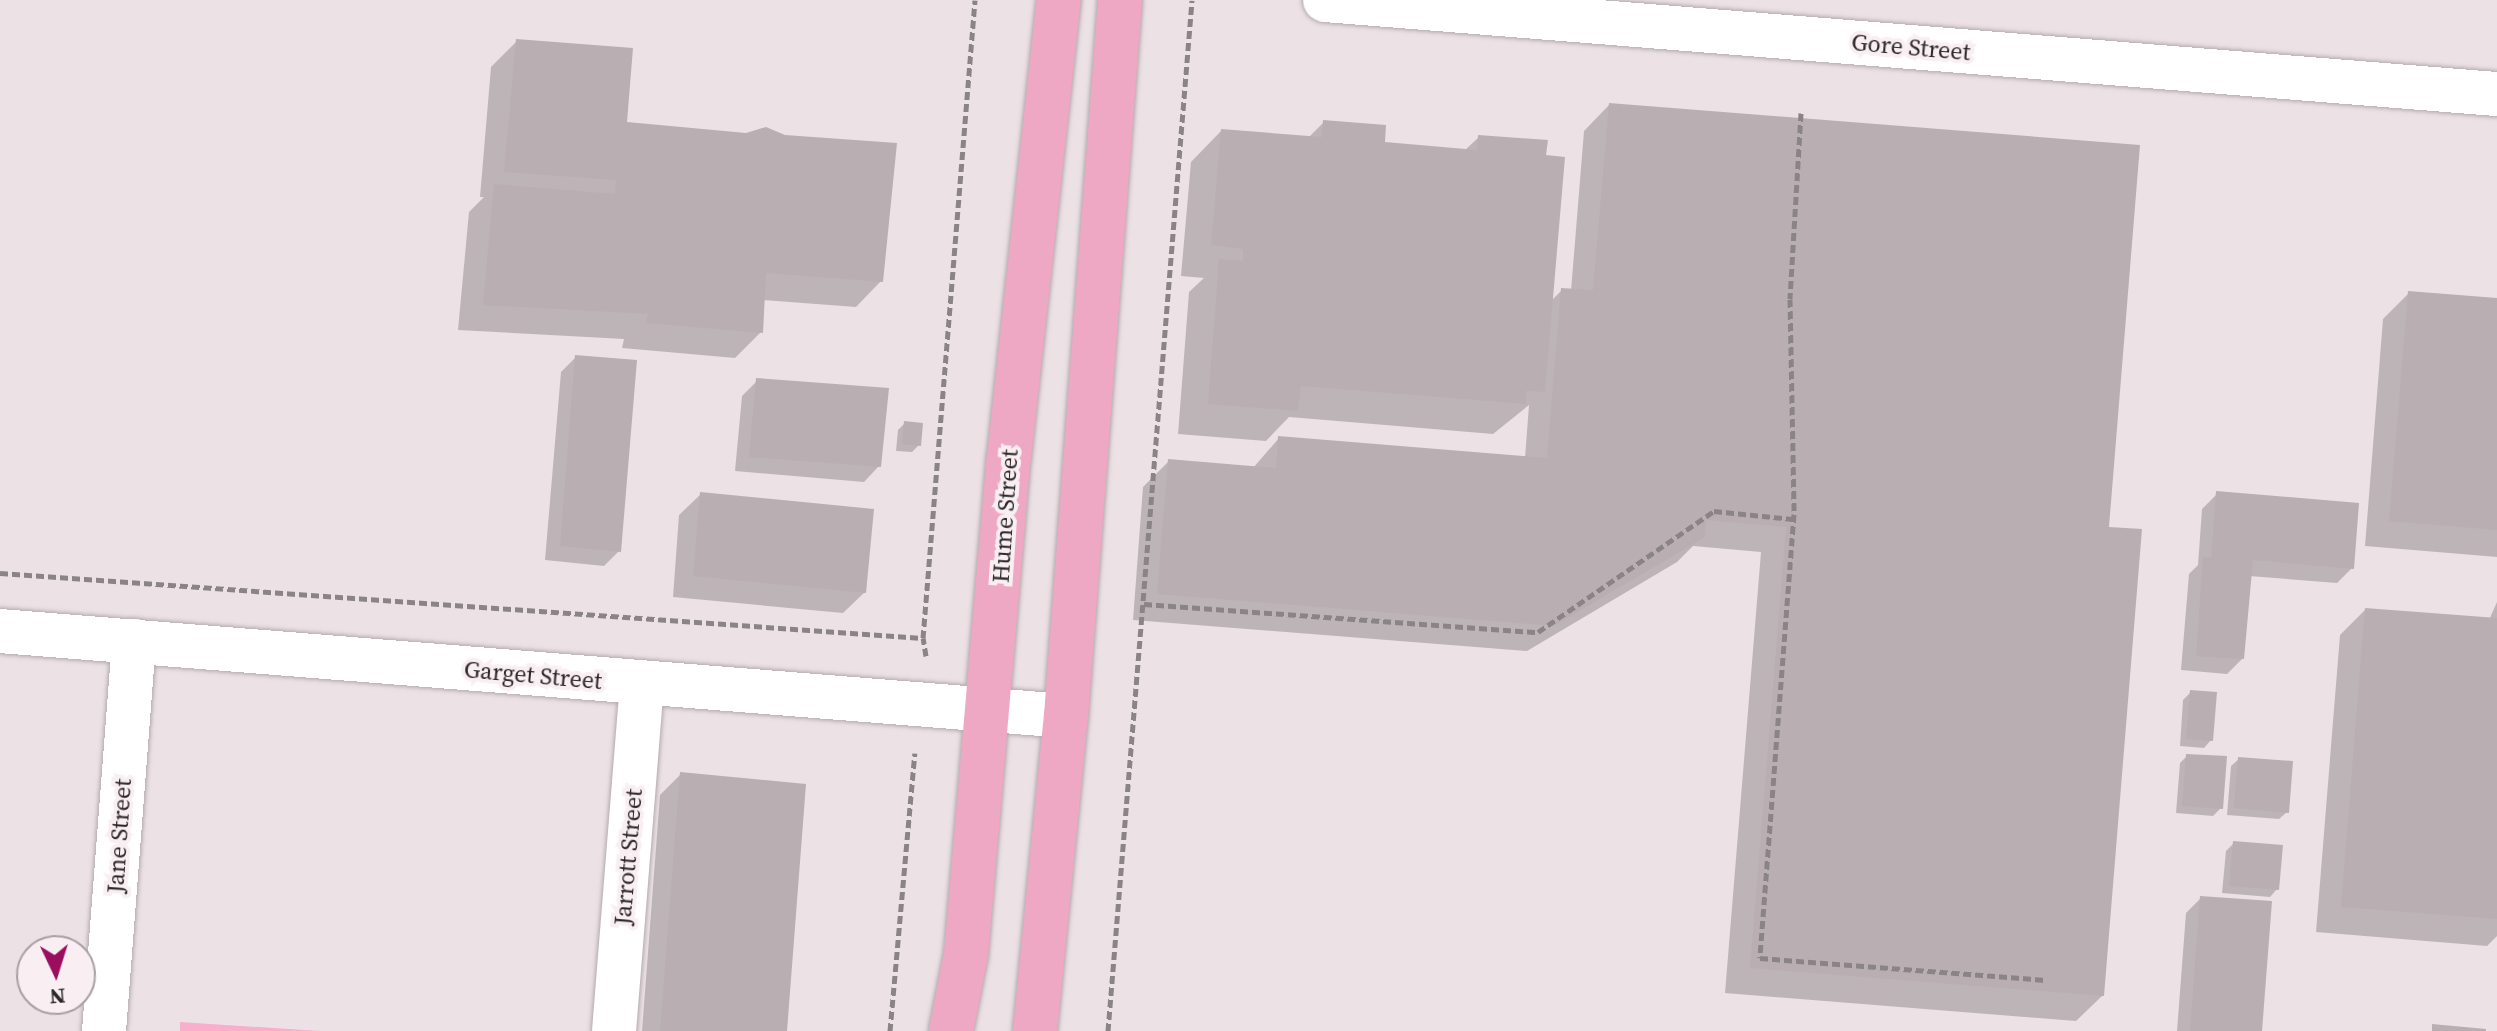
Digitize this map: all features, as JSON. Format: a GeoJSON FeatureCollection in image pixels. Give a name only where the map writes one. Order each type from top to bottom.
{"type":"FeatureCollection","features":[{"type":"Feature","properties":{"kind":"highway","name":"Hume Street"},"geometry":{"type":"LineString","coordinates":[[951,1031],[966,954],[985,710],[1059,0]]}},
{"type":"Feature","properties":{"kind":"highway"},"geometry":{"type":"LineString","coordinates":[[1035,1031],[1066,716],[1120,0]]}},
{"type":"Feature","properties":{"kind":"street","name":"Gore Street"},"geometry":{"type":"LineString","coordinates":[[1325,0],[2497,94]]}},
{"type":"Feature","properties":{"kind":"street","name":"Garget Street"},"geometry":{"type":"LineString","coordinates":[[0,631],[1066,716]]}},
{"type":"Feature","properties":{"kind":"street","name":"Jane Street"},"geometry":{"type":"LineString","coordinates":[[104,1031],[134,641]]}},
{"type":"Feature","properties":{"kind":"street","name":"Jarrott Street"},"geometry":{"type":"LineString","coordinates":[[614,1031],[642,684]]}},
{"type":"Feature","properties":{"kind":"path"},"geometry":{"type":"LineString","coordinates":[[890,1031],[926,655],[923,638],[975,0]]}},
{"type":"Feature","properties":{"kind":"path"},"geometry":{"type":"LineString","coordinates":[[1108,1031],[1192,0]]}},
{"type":"Feature","properties":{"kind":"path"},"geometry":{"type":"LineString","coordinates":[[1801,113],[1790,299],[1793,519],[1760,958],[2045,980]]}},
{"type":"Feature","properties":{"kind":"path"},"geometry":{"type":"LineString","coordinates":[[1144,604],[1538,632],[1714,511],[1793,519]]}},
{"type":"Feature","properties":{"kind":"path"},"geometry":{"type":"LineString","coordinates":[[0,573],[923,638]]}},
{"type":"Feature","properties":{"kind":"shaded area"},"geometry":{"type":"Polygon","coordinates":[[[180,1022],[320,1031],[180,1031],[180,1022]]]}},
{"type":"Feature","properties":{"kind":"building"},"geometry":{"type":"Polygon","coordinates":[[[516,39],[633,48],[627,122],[746,133],[766,127],[785,135],[897,143],[883,282],[766,273],[763,333],[646,323],[648,314],[483,305],[494,184],[615,194],[616,180],[504,172],[516,39]]]}},
{"type":"Feature","properties":{"kind":"building"},"geometry":{"type":"Polygon","coordinates":[[[1609,103],[2140,145],[2109,527],[2142,529],[2104,996],[1750,968],[1786,527],[1706,520],[1705,537],[1554,626],[1157,594],[1168,459],[1276,468],[1278,436],[1547,458],[1561,288],[1593,290],[1609,103]]]}},
{"type":"Feature","properties":{"kind":"building"},"geometry":{"type":"Polygon","coordinates":[[[1323,120],[1386,125],[1385,142],[1477,150],[1478,135],[1548,140],[1546,155],[1565,157],[1545,392],[1526,391],[1526,404],[1301,386],[1298,411],[1208,404],[1219,259],[1243,261],[1243,249],[1211,245],[1221,129],[1322,137],[1323,120]]]}},
{"type":"Feature","properties":{"kind":"building"},"geometry":{"type":"Polygon","coordinates":[[[2408,291],[2497,298],[2497,530],[2389,521],[2408,291]]]}},
{"type":"Feature","properties":{"kind":"building"},"geometry":{"type":"Polygon","coordinates":[[[575,355],[637,360],[621,552],[560,546],[575,355]]]}},
{"type":"Feature","properties":{"kind":"building"},"geometry":{"type":"Polygon","coordinates":[[[756,378],[889,388],[881,467],[749,457],[756,378]]]}},
{"type":"Feature","properties":{"kind":"building"},"geometry":{"type":"Polygon","coordinates":[[[904,421],[923,423],[921,446],[902,444],[904,421]]]}},
{"type":"Feature","properties":{"kind":"building"},"geometry":{"type":"Polygon","coordinates":[[[2216,491],[2359,503],[2354,569],[2253,560],[2244,659],[2196,656],[2203,557],[2211,558],[2216,491]]]}},
{"type":"Feature","properties":{"kind":"building"},"geometry":{"type":"Polygon","coordinates":[[[700,492],[874,509],[866,593],[693,576],[700,492]]]}},
{"type":"Feature","properties":{"kind":"building"},"geometry":{"type":"Polygon","coordinates":[[[2365,608],[2497,618],[2497,919],[2341,907],[2365,608]]]}},
{"type":"Feature","properties":{"kind":"building"},"geometry":{"type":"Polygon","coordinates":[[[2190,690],[2217,692],[2213,741],[2186,739],[2190,690]]]}},
{"type":"Feature","properties":{"kind":"building"},"geometry":{"type":"Polygon","coordinates":[[[2186,754],[2227,756],[2223,809],[2182,806],[2186,754]]]}},
{"type":"Feature","properties":{"kind":"building"},"geometry":{"type":"Polygon","coordinates":[[[2238,757],[2293,761],[2289,813],[2234,808],[2238,757]]]}},
{"type":"Feature","properties":{"kind":"building"},"geometry":{"type":"Polygon","coordinates":[[[680,772],[806,784],[787,1031],[660,1031],[680,772]]]}},
{"type":"Feature","properties":{"kind":"building"},"geometry":{"type":"Polygon","coordinates":[[[2233,841],[2283,845],[2279,890],[2229,886],[2233,841]]]}},
{"type":"Feature","properties":{"kind":"building"},"geometry":{"type":"Polygon","coordinates":[[[2200,896],[2272,901],[2262,1031],[2190,1031],[2200,896]]]}},
{"type":"Feature","properties":{"kind":"building"},"geometry":{"type":"Polygon","coordinates":[[[2432,1024],[2486,1029],[2486,1031],[2432,1031],[2432,1024]]]}}]}
